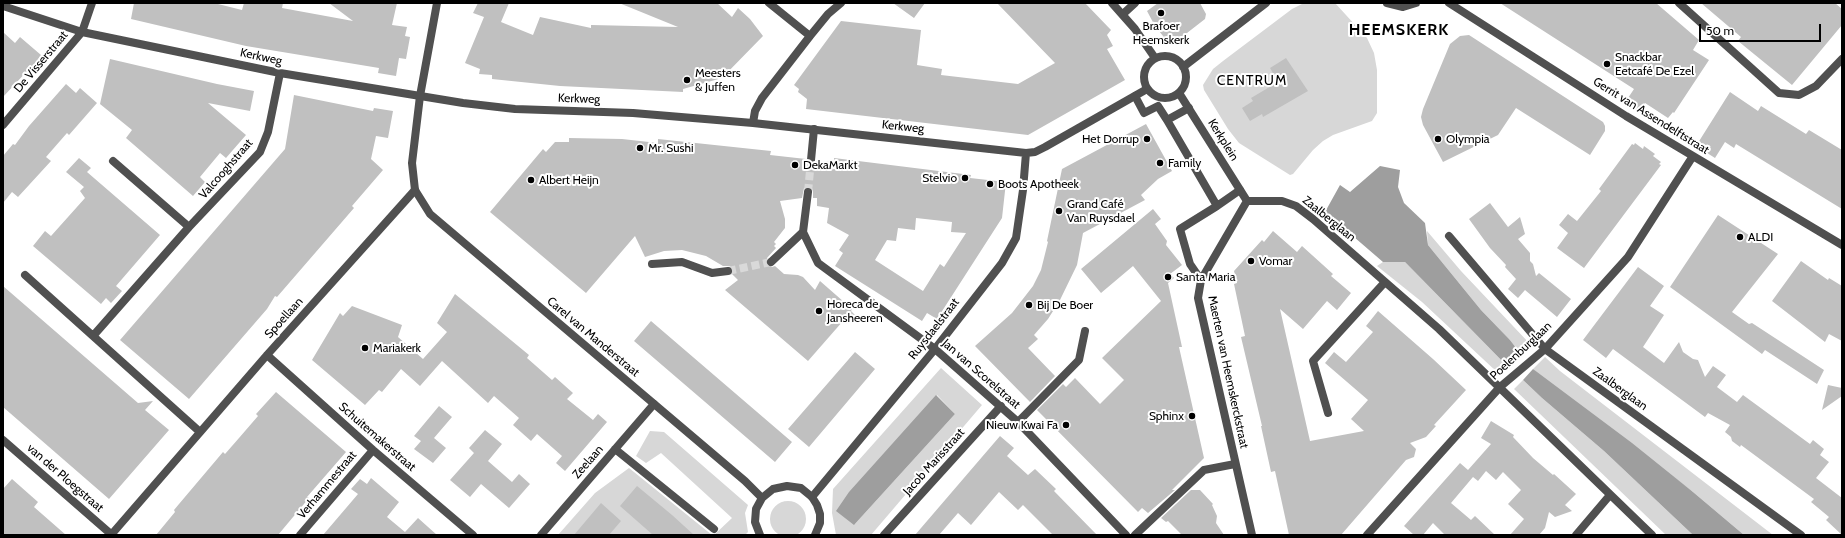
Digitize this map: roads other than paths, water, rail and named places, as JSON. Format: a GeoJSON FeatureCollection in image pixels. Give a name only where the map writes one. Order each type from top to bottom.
{"type":"FeatureCollection","features":[{"type":"Feature","properties":{"kind":"street"},"geometry":{"type":"LineString","coordinates":[[82,32],[92,3]]}},
{"type":"Feature","properties":{"kind":"street"},"geometry":{"type":"LineString","coordinates":[[415,190],[412,163],[420,96],[437,3]]}},
{"type":"Feature","properties":{"kind":"street"},"geometry":{"type":"LineString","coordinates":[[769,3],[810,36]]}},
{"type":"Feature","properties":{"kind":"street"},"geometry":{"type":"LineString","coordinates":[[753,123],[755,111],[762,98],[828,14],[840,3]]}},
{"type":"Feature","properties":{"kind":"street"},"geometry":{"type":"LineString","coordinates":[[1112,3],[1123,14],[1146,43],[1155,58]]}},
{"type":"Feature","properties":{"kind":"street"},"geometry":{"type":"LineString","coordinates":[[1123,14],[1135,3]]}},
{"type":"Feature","properties":{"kind":"street"},"geometry":{"type":"LineString","coordinates":[[1183,67],[1266,3]]}},
{"type":"Feature","properties":{"kind":"street"},"geometry":{"type":"LineString","coordinates":[[1387,3],[1404,7],[1413,6],[1416,3]]}},
{"type":"Feature","properties":{"kind":"street","name":"Gerrit van Assendelftstraat"},"geometry":{"type":"LineString","coordinates":[[1449,3],[1693,156],[1842,245]]}},
{"type":"Feature","properties":{"kind":"street"},"geometry":{"type":"LineString","coordinates":[[1679,3],[1779,93],[1799,95],[1816,86],[1842,59]]}},
{"type":"Feature","properties":{"kind":"street","name":"Kerkweg"},"geometry":{"type":"LineString","coordinates":[[3,6],[82,32],[280,73],[420,96],[515,109],[632,113],[753,123],[1026,153],[1035,152],[1046,147],[1147,89]]}},
{"type":"Feature","properties":{"kind":"street","name":"De Visserstraat"},"geometry":{"type":"LineString","coordinates":[[3,125],[82,32]]}},
{"type":"Feature","properties":{"kind":"street"},"geometry":{"type":"LineString","coordinates":[[1171,56],[1178,60],[1183,67],[1186,74],[1185,81],[1179,93],[1171,97],[1156,97],[1147,89],[1143,78],[1144,70],[1155,58],[1171,56]]}},
{"type":"Feature","properties":{"kind":"street","name":"Valcooghstraat"},"geometry":{"type":"LineString","coordinates":[[93,336],[189,227],[260,152],[268,132],[280,73]]}},
{"type":"Feature","properties":{"kind":"street","name":"Kerkplein"},"geometry":{"type":"LineString","coordinates":[[1179,93],[1248,201]]}},
{"type":"Feature","properties":{"kind":"street"},"geometry":{"type":"LineString","coordinates":[[1135,96],[1144,113],[1158,106],[1217,206]]}},
{"type":"Feature","properties":{"kind":"street"},"geometry":{"type":"LineString","coordinates":[[1167,120],[1188,108]]}},
{"type":"Feature","properties":{"kind":"street"},"geometry":{"type":"LineString","coordinates":[[811,160],[814,129]]}},
{"type":"Feature","properties":{"kind":"street","name":"Ruysdaelstraat"},"geometry":{"type":"LineString","coordinates":[[812,497],[935,349],[955,321],[988,283],[1002,263],[1016,238],[1023,190],[1026,153]]}},
{"type":"Feature","properties":{"kind":"street","name":"Poelenburglaan"},"geometry":{"type":"LineString","coordinates":[[1367,535],[1500,387],[1545,349],[1628,257],[1693,156]]}},
{"type":"Feature","properties":{"kind":"street"},"geometry":{"type":"LineString","coordinates":[[113,162],[189,227]]}},
{"type":"Feature","properties":{"kind":"street","name":"Spoellaan"},"geometry":{"type":"LineString","coordinates":[[111,535],[267,355],[415,190]]}},
{"type":"Feature","properties":{"kind":"street","name":"Carel van Manderstraat"},"geometry":{"type":"LineString","coordinates":[[415,190],[430,214],[745,481],[762,498]]}},
{"type":"Feature","properties":{"kind":"street"},"geometry":{"type":"LineString","coordinates":[[1201,280],[1190,264],[1180,229],[1240,190]]}},
{"type":"Feature","properties":{"kind":"street"},"geometry":{"type":"LineString","coordinates":[[771,262],[803,232],[808,192]]}},
{"type":"Feature","properties":{"kind":"street","name":"Zaalberglaan"},"geometry":{"type":"LineString","coordinates":[[1248,201],[1282,201],[1296,206],[1439,328],[1652,535]]}},
{"type":"Feature","properties":{"kind":"street","name":"Maerten van Heemskerckstraat"},"geometry":{"type":"LineString","coordinates":[[1248,201],[1201,280],[1198,298],[1252,535]]}},
{"type":"Feature","properties":{"kind":"street","name":"Jan van Scorelstraat"},"geometry":{"type":"LineString","coordinates":[[803,232],[818,263],[935,349],[1001,406],[1126,535]]}},
{"type":"Feature","properties":{"kind":"street","name":"Zaalberglaan"},"geometry":{"type":"LineString","coordinates":[[1449,236],[1545,349],[1801,535]]}},
{"type":"Feature","properties":{"kind":"street"},"geometry":{"type":"LineString","coordinates":[[652,264],[682,262],[712,273],[728,271]]}},
{"type":"Feature","properties":{"kind":"street"},"geometry":{"type":"LineString","coordinates":[[25,275],[200,432]]}},
{"type":"Feature","properties":{"kind":"street"},"geometry":{"type":"LineString","coordinates":[[1328,413],[1314,362],[1385,282]]}},
{"type":"Feature","properties":{"kind":"street","name":"Jan van Scorelstraat"},"geometry":{"type":"LineString","coordinates":[[1018,422],[1079,360],[1085,332]]}},
{"type":"Feature","properties":{"kind":"street","name":"Schuitemakerstraat"},"geometry":{"type":"LineString","coordinates":[[267,355],[373,450],[473,535]]}},
{"type":"Feature","properties":{"kind":"street","name":"Zeelaan"},"geometry":{"type":"LineString","coordinates":[[541,535],[654,404]]}},
{"type":"Feature","properties":{"kind":"street","name":"Jacob Marisstraat"},"geometry":{"type":"LineString","coordinates":[[884,535],[1001,406]]}},
{"type":"Feature","properties":{"kind":"street","name":"van der Ploegstraat"},"geometry":{"type":"LineString","coordinates":[[3,441],[111,535]]}},
{"type":"Feature","properties":{"kind":"street"},"geometry":{"type":"LineString","coordinates":[[615,449],[714,529]]}},
{"type":"Feature","properties":{"kind":"street","name":"Verhammestraat"},"geometry":{"type":"LineString","coordinates":[[300,535],[373,450]]}},
{"type":"Feature","properties":{"kind":"street"},"geometry":{"type":"LineString","coordinates":[[1135,535],[1204,470],[1235,464]]}},
{"type":"Feature","properties":{"kind":"street"},"geometry":{"type":"LineString","coordinates":[[760,535],[755,522],[756,510],[762,498],[773,489],[787,486],[801,488],[812,497],[820,514],[820,523],[815,535]]}},
{"type":"Feature","properties":{"kind":"street"},"geometry":{"type":"LineString","coordinates":[[1576,535],[1610,495]]}},
{"type":"Feature","properties":{"kind":"tunnel"},"geometry":{"type":"LineString","coordinates":[[808,192],[811,160]]}},
{"type":"Feature","properties":{"kind":"tunnel"},"geometry":{"type":"LineString","coordinates":[[728,271],[771,262]]}},
{"type":"Feature","properties":{"kind":"place","name":"Brafoer Heemskerk"},"geometry":{"type":"Point","coordinates":[1161,13]}},
{"type":"Feature","properties":{"kind":"place","name":"Snackbar Eetcafé De Ezel"},"geometry":{"type":"Point","coordinates":[1607,64]}},
{"type":"Feature","properties":{"kind":"place","name":"Meesters & Juffen"},"geometry":{"type":"Point","coordinates":[687,80]}},
{"type":"Feature","properties":{"kind":"place","name":"Het Dorrup"},"geometry":{"type":"Point","coordinates":[1147,139]}},
{"type":"Feature","properties":{"kind":"place","name":"Olympia"},"geometry":{"type":"Point","coordinates":[1438,139]}},
{"type":"Feature","properties":{"kind":"place","name":"Mr. Sushi"},"geometry":{"type":"Point","coordinates":[640,148]}},
{"type":"Feature","properties":{"kind":"place","name":"Family"},"geometry":{"type":"Point","coordinates":[1160,163]}},
{"type":"Feature","properties":{"kind":"place","name":"DekaMarkt"},"geometry":{"type":"Point","coordinates":[795,165]}},
{"type":"Feature","properties":{"kind":"place","name":"Stelvio"},"geometry":{"type":"Point","coordinates":[965,178]}},
{"type":"Feature","properties":{"kind":"place","name":"Albert Heijn"},"geometry":{"type":"Point","coordinates":[531,180]}},
{"type":"Feature","properties":{"kind":"place","name":"Boots Apotheek"},"geometry":{"type":"Point","coordinates":[990,184]}},
{"type":"Feature","properties":{"kind":"place","name":"Grand Café Van Ruysdael"},"geometry":{"type":"Point","coordinates":[1059,211]}},
{"type":"Feature","properties":{"kind":"place","name":"ALDI"},"geometry":{"type":"Point","coordinates":[1740,237]}},
{"type":"Feature","properties":{"kind":"place","name":"Vomar"},"geometry":{"type":"Point","coordinates":[1251,261]}},
{"type":"Feature","properties":{"kind":"place","name":"Santa Maria"},"geometry":{"type":"Point","coordinates":[1168,277]}},
{"type":"Feature","properties":{"kind":"place","name":"Bij De Boer"},"geometry":{"type":"Point","coordinates":[1029,305]}},
{"type":"Feature","properties":{"kind":"place","name":"Horeca de Jansheeren"},"geometry":{"type":"Point","coordinates":[819,311]}},
{"type":"Feature","properties":{"kind":"place","name":"Mariakerk"},"geometry":{"type":"Point","coordinates":[365,348]}},
{"type":"Feature","properties":{"kind":"place","name":"Sphinx"},"geometry":{"type":"Point","coordinates":[1192,416]}},
{"type":"Feature","properties":{"kind":"place","name":"Nieuw Kwai Fa"},"geometry":{"type":"Point","coordinates":[1066,425]}},
{"type":"Feature","properties":{"kind":"district","name":"HEEMSKERK"},"geometry":{"type":"Point","coordinates":[1399,30]}},
{"type":"Feature","properties":{"kind":"district","name":"CENTRUM"},"geometry":{"type":"Point","coordinates":[1252,81]}}]}
